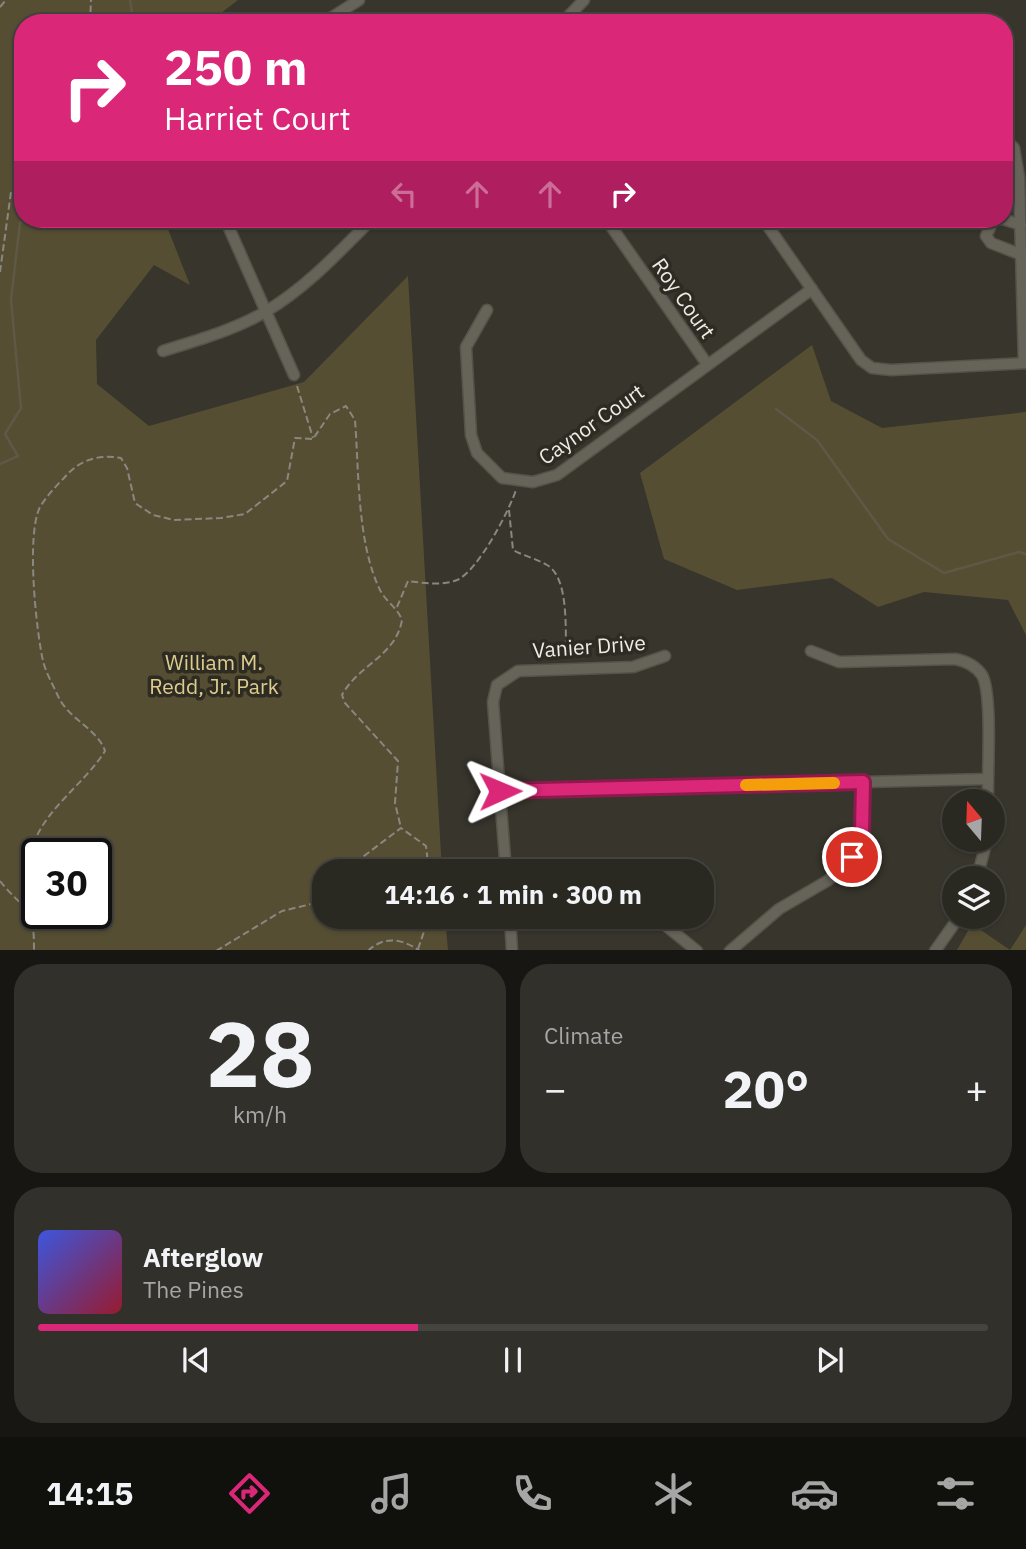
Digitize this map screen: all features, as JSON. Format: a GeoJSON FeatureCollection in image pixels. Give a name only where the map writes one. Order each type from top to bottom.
{"type":"FeatureCollection","features":[{"type":"Feature","properties":{"kind":"street"},"geometry":{"type":"LineString","coordinates":[[338,14],[359,0]]}},
{"type":"Feature","properties":{"kind":"street"},"geometry":{"type":"LineString","coordinates":[[571,14],[584,0]]}},
{"type":"Feature","properties":{"kind":"street"},"geometry":{"type":"LineString","coordinates":[[769,228],[849,344],[872,368],[891,370],[1025,363],[1021,225],[1013,147]]}},
{"type":"Feature","properties":{"kind":"street"},"geometry":{"type":"LineString","coordinates":[[1013,222],[1021,225]]}},
{"type":"Feature","properties":{"kind":"street"},"geometry":{"type":"LineString","coordinates":[[229,228],[294,375]]}},
{"type":"Feature","properties":{"kind":"street"},"geometry":{"type":"LineString","coordinates":[[163,351],[224,331],[265,312],[312,277],[363,228]]}},
{"type":"Feature","properties":{"kind":"street","name":"Roy Court"},"geometry":{"type":"LineString","coordinates":[[612,228],[707,365]]}},
{"type":"Feature","properties":{"kind":"street"},"geometry":{"type":"LineString","coordinates":[[990,228],[986,236],[991,243],[1022,255]]}},
{"type":"Feature","properties":{"kind":"street","name":"Caynor Court"},"geometry":{"type":"LineString","coordinates":[[487,310],[466,347],[471,435],[477,453],[487,467],[502,478],[518,482],[545,481],[557,475],[812,289]]}},
{"type":"Feature","properties":{"kind":"street"},"geometry":{"type":"LineString","coordinates":[[811,652],[839,662],[955,659],[970,663],[981,674],[986,686],[987,789]]}},
{"type":"Feature","properties":{"kind":"street","name":"Vanier Drive"},"geometry":{"type":"LineString","coordinates":[[505,859],[493,702],[497,685],[518,671],[633,667],[665,656]]}},
{"type":"Feature","properties":{"kind":"street"},"geometry":{"type":"LineString","coordinates":[[500,791],[987,779]]}},
{"type":"Feature","properties":{"kind":"street"},"geometry":{"type":"LineString","coordinates":[[730,950],[779,909],[827,881],[846,866],[862,831],[863,782]]}},
{"type":"Feature","properties":{"kind":"street"},"geometry":{"type":"LineString","coordinates":[[511,929],[512,950]]}},
{"type":"Feature","properties":{"kind":"street"},"geometry":{"type":"LineString","coordinates":[[670,929],[697,950]]}},
{"type":"Feature","properties":{"kind":"street"},"geometry":{"type":"LineString","coordinates":[[935,950],[950,929]]}},
{"type":"Feature","properties":{"kind":"path"},"geometry":{"type":"LineString","coordinates":[[0,7],[6,0]]}},
{"type":"Feature","properties":{"kind":"path"},"geometry":{"type":"LineString","coordinates":[[0,272],[0,251],[14,187]]}},
{"type":"Feature","properties":{"kind":"path"},"geometry":{"type":"LineString","coordinates":[[294,375],[313,439]]}},
{"type":"Feature","properties":{"kind":"path"},"geometry":{"type":"LineString","coordinates":[[313,439],[330,415],[346,407],[355,420],[363,519],[372,568],[381,593],[397,607],[402,620],[393,645],[350,680],[342,695],[345,703],[398,761],[395,803],[401,828],[426,846],[428,859]]}},
{"type":"Feature","properties":{"kind":"path"},"geometry":{"type":"LineString","coordinates":[[36,838],[40,829],[92,772],[105,751],[102,741],[77,722],[60,700],[43,659],[33,534],[40,507],[71,469],[97,456],[121,458],[127,468],[135,503],[153,514],[174,520],[245,514],[287,481],[295,438],[313,439]]}},
{"type":"Feature","properties":{"kind":"path"},"geometry":{"type":"LineString","coordinates":[[397,607],[408,581],[449,583],[461,578],[509,509],[518,482]]}},
{"type":"Feature","properties":{"kind":"path"},"geometry":{"type":"LineString","coordinates":[[509,509],[513,550],[548,565],[558,575],[564,603],[566,668]]}},
{"type":"Feature","properties":{"kind":"path"},"geometry":{"type":"LineString","coordinates":[[360,859],[401,828]]}},
{"type":"Feature","properties":{"kind":"path"},"geometry":{"type":"LineString","coordinates":[[0,881],[21,902]]}},
{"type":"Feature","properties":{"kind":"path"},"geometry":{"type":"LineString","coordinates":[[216,950],[282,911],[312,904]]}},
{"type":"Feature","properties":{"kind":"path"},"geometry":{"type":"LineString","coordinates":[[34,929],[34,950]]}},
{"type":"Feature","properties":{"kind":"path"},"geometry":{"type":"LineString","coordinates":[[368,950],[388,940],[408,943],[419,950],[425,929]]}},
{"type":"Feature","properties":{"kind":"green space","name":"William M. Redd, Jr. Park"},"geometry":{"type":"Polygon","coordinates":[[[0,0],[238,0],[220,14],[14,14],[14,228],[168,228],[190,285],[154,265],[96,340],[97,384],[149,426],[304,382],[408,276],[441,859],[312,859],[312,929],[446,929],[448,950],[0,950],[0,0]]]}},
{"type":"Feature","properties":{"kind":"green space"},"geometry":{"type":"Polygon","coordinates":[[[812,345],[831,401],[882,428],[1026,412],[1026,635],[1008,600],[924,592],[878,607],[832,578],[737,590],[664,559],[640,473],[812,345]]]}},
{"type":"Feature","properties":{"kind":"green space"},"geometry":{"type":"Polygon","coordinates":[[[1026,925],[1026,950],[1010,950],[1026,925]]]}},
{"type":"Feature","properties":{"kind":"green space"},"geometry":{"type":"Polygon","coordinates":[[[969,929],[979,929],[1010,950],[957,950],[969,929]]]}},
{"type":"Feature","properties":{"kind":"waterway"},"geometry":{"type":"LineString","coordinates":[[130,0],[132,14]]}},
{"type":"Feature","properties":{"kind":"waterway"},"geometry":{"type":"LineString","coordinates":[[0,464],[18,456],[5,434],[21,408],[11,300],[19,228]]}},
{"type":"Feature","properties":{"kind":"waterway"},"geometry":{"type":"LineString","coordinates":[[776,409],[817,440],[888,539],[944,573],[1019,552],[1026,554]]}},
{"type":"Feature","properties":{"kind":"slow traffic"},"geometry":{"type":"LineString","coordinates":[[746,785],[834,783]]}},
{"type":"Feature","properties":{"kind":"route"},"geometry":{"type":"LineString","coordinates":[[500,791],[863,782],[864,819],[858,846],[852,857]]}}]}
